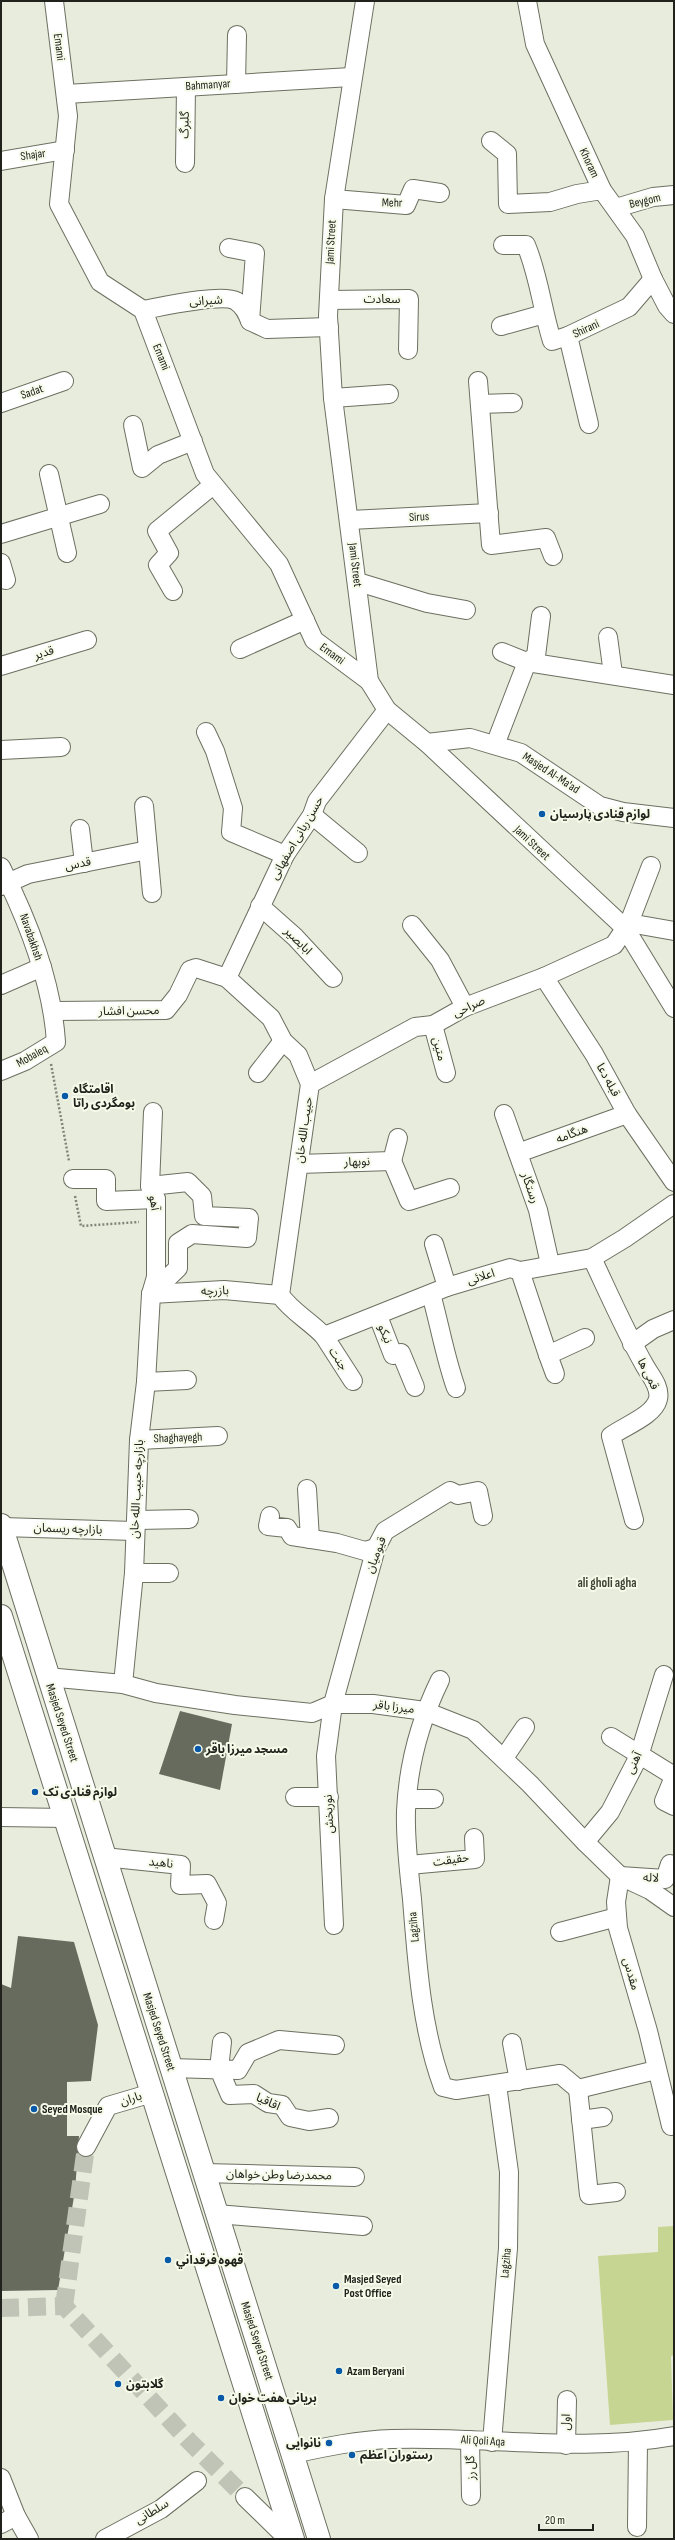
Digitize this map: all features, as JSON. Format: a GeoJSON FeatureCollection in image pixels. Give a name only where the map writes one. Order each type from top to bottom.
{"type":"FeatureCollection","features":[{"type":"Feature","properties":{"kind":"main road","name":"Masjed Seyed Street"},"geometry":{"type":"LineString","coordinates":[[1,1526],[47,1677],[319,2539]]}},
{"type":"Feature","properties":{"kind":"main road","name":"Masjed Seyed Street"},"geometry":{"type":"LineString","coordinates":[[1,1616],[7,1658],[65,1818],[293,2539]]}},
{"type":"Feature","properties":{"kind":"main road"},"geometry":{"type":"LineString","coordinates":[[207,2266],[230,2257]]}},
{"type":"Feature","properties":{"kind":"street","name":"Emami"},"geometry":{"type":"LineString","coordinates":[[54,1],[68,116],[59,204],[100,282],[143,310],[205,474],[279,564],[314,640],[369,681]]}},
{"type":"Feature","properties":{"kind":"street","name":"Jami Street"},"geometry":{"type":"LineString","coordinates":[[365,1],[351,76],[334,199],[329,327],[333,398],[358,582],[369,681],[388,710],[427,743],[627,925],[674,1008]]}},
{"type":"Feature","properties":{"kind":"street","name":"Khoram"},"geometry":{"type":"LineString","coordinates":[[527,1],[535,44],[602,190],[635,236],[653,279],[667,306],[674,314]]}},
{"type":"Feature","properties":{"kind":"street"},"geometry":{"type":"LineString","coordinates":[[236,84],[237,36]]}},
{"type":"Feature","properties":{"kind":"street","name":"Bahmanyar"},"geometry":{"type":"LineString","coordinates":[[66,94],[351,76]]}},
{"type":"Feature","properties":{"kind":"street","name":"گلبرگ"},"geometry":{"type":"LineString","coordinates":[[184,163],[186,87]]}},
{"type":"Feature","properties":{"kind":"street"},"geometry":{"type":"LineString","coordinates":[[491,141],[507,154],[508,204],[550,202],[577,194],[602,190]]}},
{"type":"Feature","properties":{"kind":"street","name":"Shajar"},"geometry":{"type":"LineString","coordinates":[[1,161],[65,150]]}},
{"type":"Feature","properties":{"kind":"street","name":"Mehr"},"geometry":{"type":"LineString","coordinates":[[334,199],[406,205],[413,189],[440,193]]}},
{"type":"Feature","properties":{"kind":"street","name":"Beygom"},"geometry":{"type":"LineString","coordinates":[[616,208],[653,197],[674,195]]}},
{"type":"Feature","properties":{"kind":"street"},"geometry":{"type":"LineString","coordinates":[[504,245],[526,245],[535,267],[544,314],[552,341],[568,336]]}},
{"type":"Feature","properties":{"kind":"street"},"geometry":{"type":"LineString","coordinates":[[229,248],[255,253],[250,321],[267,329],[329,327]]}},
{"type":"Feature","properties":{"kind":"street","name":"Shirani"},"geometry":{"type":"LineString","coordinates":[[589,424],[568,336],[629,307],[653,279]]}},
{"type":"Feature","properties":{"kind":"street","name":"سعادت"},"geometry":{"type":"LineString","coordinates":[[329,300],[409,299],[408,350]]}},
{"type":"Feature","properties":{"kind":"street","name":"شیرانی"},"geometry":{"type":"LineString","coordinates":[[143,310],[190,301],[234,300],[244,307],[250,321]]}},
{"type":"Feature","properties":{"kind":"street"},"geometry":{"type":"LineString","coordinates":[[501,326],[544,314]]}},
{"type":"Feature","properties":{"kind":"street","name":"Sadat"},"geometry":{"type":"LineString","coordinates":[[1,403],[64,381]]}},
{"type":"Feature","properties":{"kind":"street"},"geometry":{"type":"LineString","coordinates":[[478,381],[491,545],[546,538],[553,556]]}},
{"type":"Feature","properties":{"kind":"street"},"geometry":{"type":"LineString","coordinates":[[333,398],[389,394]]}},
{"type":"Feature","properties":{"kind":"street"},"geometry":{"type":"LineString","coordinates":[[480,404],[513,403]]}},
{"type":"Feature","properties":{"kind":"street"},"geometry":{"type":"LineString","coordinates":[[133,425],[142,468],[158,455],[193,441]]}},
{"type":"Feature","properties":{"kind":"street"},"geometry":{"type":"LineString","coordinates":[[49,474],[67,553]]}},
{"type":"Feature","properties":{"kind":"street"},"geometry":{"type":"LineString","coordinates":[[173,591],[158,565],[169,553],[157,531],[213,485]]}},
{"type":"Feature","properties":{"kind":"street"},"geometry":{"type":"LineString","coordinates":[[1,534],[100,504]]}},
{"type":"Feature","properties":{"kind":"street","name":"Sirus"},"geometry":{"type":"LineString","coordinates":[[350,520],[489,513]]}},
{"type":"Feature","properties":{"kind":"street"},"geometry":{"type":"LineString","coordinates":[[1,563],[6,580]]}},
{"type":"Feature","properties":{"kind":"street"},"geometry":{"type":"LineString","coordinates":[[358,582],[427,603],[466,610]]}},
{"type":"Feature","properties":{"kind":"street"},"geometry":{"type":"LineString","coordinates":[[495,745],[527,662],[536,656],[541,616]]}},
{"type":"Feature","properties":{"kind":"street"},"geometry":{"type":"LineString","coordinates":[[240,649],[304,620]]}},
{"type":"Feature","properties":{"kind":"street"},"geometry":{"type":"LineString","coordinates":[[608,637],[613,674]]}},
{"type":"Feature","properties":{"kind":"street","name":"قدیر"},"geometry":{"type":"LineString","coordinates":[[1,666],[87,640]]}},
{"type":"Feature","properties":{"kind":"street"},"geometry":{"type":"LineString","coordinates":[[502,652],[527,662],[613,674],[674,685]]}},
{"type":"Feature","properties":{"kind":"street","name":"حسن ربانی اصفهانی"},"geometry":{"type":"LineString","coordinates":[[227,978],[285,855],[312,815],[317,801],[388,710]]}},
{"type":"Feature","properties":{"kind":"street"},"geometry":{"type":"LineString","coordinates":[[206,732],[217,758],[233,808],[231,832],[285,855]]}},
{"type":"Feature","properties":{"kind":"street","name":"Masjed Al-Ma'ad"},"geometry":{"type":"LineString","coordinates":[[427,743],[470,738],[495,745],[521,753],[600,806],[623,812],[674,818]]}},
{"type":"Feature","properties":{"kind":"street"},"geometry":{"type":"LineString","coordinates":[[1,750],[61,747]]}},
{"type":"Feature","properties":{"kind":"street"},"geometry":{"type":"LineString","coordinates":[[144,806],[152,893]]}},
{"type":"Feature","properties":{"kind":"street"},"geometry":{"type":"LineString","coordinates":[[312,815],[358,853]]}},
{"type":"Feature","properties":{"kind":"street"},"geometry":{"type":"LineString","coordinates":[[80,829],[84,863]]}},
{"type":"Feature","properties":{"kind":"street","name":"قدس"},"geometry":{"type":"LineString","coordinates":[[4,878],[148,850]]}},
{"type":"Feature","properties":{"kind":"street","name":"صراحی"},"geometry":{"type":"LineString","coordinates":[[310,1084],[415,1027],[433,1025],[465,1007],[544,977],[614,945],[627,925],[651,866]]}},
{"type":"Feature","properties":{"kind":"street","name":"Navabakhsh"},"geometry":{"type":"LineString","coordinates":[[4,878],[19,903],[42,967],[54,1011]]}},
{"type":"Feature","properties":{"kind":"street","name":"ابابصیر"},"geometry":{"type":"LineString","coordinates":[[260,906],[295,937],[333,978]]}},
{"type":"Feature","properties":{"kind":"street"},"geometry":{"type":"LineString","coordinates":[[412,925],[440,960],[465,1007]]}},
{"type":"Feature","properties":{"kind":"street"},"geometry":{"type":"LineString","coordinates":[[627,925],[674,932]]}},
{"type":"Feature","properties":{"kind":"street"},"geometry":{"type":"LineString","coordinates":[[1,985],[42,967]]}},
{"type":"Feature","properties":{"kind":"street","name":"محسن افشار"},"geometry":{"type":"LineString","coordinates":[[54,1011],[166,1010],[178,996],[190,970],[196,968],[227,978]]}},
{"type":"Feature","properties":{"kind":"street","name":"قبله دعا"},"geometry":{"type":"LineString","coordinates":[[544,977],[594,1054],[627,1114],[674,1182]]}},
{"type":"Feature","properties":{"kind":"street","name":"حبیب الله خان"},"geometry":{"type":"LineString","coordinates":[[227,978],[271,1018],[283,1041],[298,1055],[310,1084],[299,1164],[285,1302]]}},
{"type":"Feature","properties":{"kind":"street","name":"Mobaleq"},"geometry":{"type":"LineString","coordinates":[[1,1071],[25,1061],[56,1042],[54,1011]]}},
{"type":"Feature","properties":{"kind":"street","name":"متین"},"geometry":{"type":"LineString","coordinates":[[433,1025],[446,1072]]}},
{"type":"Feature","properties":{"kind":"street"},"geometry":{"type":"LineString","coordinates":[[258,1073],[283,1041]]}},
{"type":"Feature","properties":{"kind":"street","name":"آهو"},"geometry":{"type":"LineString","coordinates":[[151,1294],[156,1277],[153,1193],[153,1112]]}},
{"type":"Feature","properties":{"kind":"street","name":"رستگار"},"geometry":{"type":"LineString","coordinates":[[504,1114],[538,1210],[550,1264]]}},
{"type":"Feature","properties":{"kind":"street","name":"هنگامه"},"geometry":{"type":"LineString","coordinates":[[518,1153],[627,1114]]}},
{"type":"Feature","properties":{"kind":"street"},"geometry":{"type":"LineString","coordinates":[[398,1138],[392,1161],[409,1201],[450,1188]]}},
{"type":"Feature","properties":{"kind":"street","name":"نوبهار"},"geometry":{"type":"LineString","coordinates":[[299,1164],[392,1161]]}},
{"type":"Feature","properties":{"kind":"street"},"geometry":{"type":"LineString","coordinates":[[72,1179],[106,1179],[106,1201],[153,1193],[188,1182],[202,1196],[204,1216],[249,1218],[248,1238],[192,1234],[178,1243],[178,1268],[151,1294]]}},
{"type":"Feature","properties":{"kind":"street","name":"اعلائی"},"geometry":{"type":"LineString","coordinates":[[324,1336],[439,1291],[510,1268],[520,1271],[550,1264],[592,1258],[626,1238],[674,1204]]}},
{"type":"Feature","properties":{"kind":"street"},"geometry":{"type":"LineString","coordinates":[[434,1244],[443,1350],[456,1388]]}},
{"type":"Feature","properties":{"kind":"street","name":"قمی ها"},"geometry":{"type":"LineString","coordinates":[[592,1258],[632,1344],[658,1389],[658,1400],[649,1414],[625,1425],[611,1436],[634,1520]]}},
{"type":"Feature","properties":{"kind":"street"},"geometry":{"type":"LineString","coordinates":[[520,1271],[555,1374]]}},
{"type":"Feature","properties":{"kind":"street","name":"بازرچه"},"geometry":{"type":"LineString","coordinates":[[151,1294],[224,1290],[285,1302]]}},
{"type":"Feature","properties":{"kind":"street","name":"بازارچه حبیب الله خان"},"geometry":{"type":"LineString","coordinates":[[123,1684],[134,1573],[139,1440],[146,1382],[151,1294]]}},
{"type":"Feature","properties":{"kind":"street"},"geometry":{"type":"LineString","coordinates":[[285,1302],[324,1336]]}},
{"type":"Feature","properties":{"kind":"street","name":"نیکو"},"geometry":{"type":"LineString","coordinates":[[378,1316],[393,1355],[401,1353],[415,1387]]}},
{"type":"Feature","properties":{"kind":"street"},"geometry":{"type":"LineString","coordinates":[[632,1344],[653,1329],[674,1320]]}},
{"type":"Feature","properties":{"kind":"street","name":"جنت"},"geometry":{"type":"LineString","coordinates":[[324,1336],[353,1382]]}},
{"type":"Feature","properties":{"kind":"street"},"geometry":{"type":"LineString","coordinates":[[548,1355],[585,1338]]}},
{"type":"Feature","properties":{"kind":"street"},"geometry":{"type":"LineString","coordinates":[[146,1382],[187,1380]]}},
{"type":"Feature","properties":{"kind":"street","name":"Shaghayegh"},"geometry":{"type":"LineString","coordinates":[[139,1440],[218,1436]]}},
{"type":"Feature","properties":{"kind":"street"},"geometry":{"type":"LineString","coordinates":[[307,1489],[310,1539]]}},
{"type":"Feature","properties":{"kind":"street","name":"قیومیان"},"geometry":{"type":"LineString","coordinates":[[333,1704],[376,1548],[385,1531],[450,1491],[458,1494],[478,1491],[483,1516]]}},
{"type":"Feature","properties":{"kind":"street"},"geometry":{"type":"LineString","coordinates":[[270,1516],[268,1526],[287,1528],[292,1536],[365,1551],[376,1548]]}},
{"type":"Feature","properties":{"kind":"street","name":"بازارچه ریسمان"},"geometry":{"type":"LineString","coordinates":[[1,1526],[136,1525],[190,1519]]}},
{"type":"Feature","properties":{"kind":"street"},"geometry":{"type":"LineString","coordinates":[[134,1573],[169,1573]]}},
{"type":"Feature","properties":{"kind":"street","name":"آهنی"},"geometry":{"type":"LineString","coordinates":[[585,1842],[610,1812],[639,1756],[664,1675]]}},
{"type":"Feature","properties":{"kind":"street","name":"میرزا باقر"},"geometry":{"type":"LineString","coordinates":[[47,1677],[123,1684],[156,1693],[235,1705],[312,1713],[333,1704],[373,1704],[425,1711],[473,1730],[504,1758],[620,1876],[650,1890],[674,1907]]}},
{"type":"Feature","properties":{"kind":"street","name":"Lagziha"},"geometry":{"type":"LineString","coordinates":[[440,1680],[425,1711],[415,1745],[406,1812],[417,1961],[430,2041],[443,2087],[456,2090],[497,2085],[560,2074],[578,2089]]}},
{"type":"Feature","properties":{"kind":"street","name":"نوربخش"},"geometry":{"type":"LineString","coordinates":[[333,1704],[326,1756],[334,1925]]}},
{"type":"Feature","properties":{"kind":"street"},"geometry":{"type":"LineString","coordinates":[[504,1758],[525,1727]]}},
{"type":"Feature","properties":{"kind":"street"},"geometry":{"type":"LineString","coordinates":[[611,1737],[639,1756],[674,1776],[664,1801],[674,1806]]}},
{"type":"Feature","properties":{"kind":"street"},"geometry":{"type":"LineString","coordinates":[[295,1797],[329,1797]]}},
{"type":"Feature","properties":{"kind":"street"},"geometry":{"type":"LineString","coordinates":[[408,1799],[434,1799]]}},
{"type":"Feature","properties":{"kind":"street"},"geometry":{"type":"LineString","coordinates":[[1,1817],[65,1818]]}},
{"type":"Feature","properties":{"kind":"street","name":"حقیقت"},"geometry":{"type":"LineString","coordinates":[[409,1866],[475,1859],[474,1838]]}},
{"type":"Feature","properties":{"kind":"street","name":"ناهید"},"geometry":{"type":"LineString","coordinates":[[104,1857],[181,1865],[180,1885],[207,1884],[217,1904],[214,1920]]}},
{"type":"Feature","properties":{"kind":"street","name":"لاله"},"geometry":{"type":"LineString","coordinates":[[620,1876],[665,1879],[670,1864]]}},
{"type":"Feature","properties":{"kind":"street","name":"مقدس"},"geometry":{"type":"LineString","coordinates":[[620,1876],[616,1902],[618,1928],[648,2031],[656,2070],[671,2126]]}},
{"type":"Feature","properties":{"kind":"street"},"geometry":{"type":"LineString","coordinates":[[560,1932],[618,1916]]}},
{"type":"Feature","properties":{"kind":"street"},"geometry":{"type":"LineString","coordinates":[[171,2068],[238,2070],[248,2053],[279,2040],[336,2045]]}},
{"type":"Feature","properties":{"kind":"street"},"geometry":{"type":"LineString","coordinates":[[219,2069],[222,2042]]}},
{"type":"Feature","properties":{"kind":"street"},"geometry":{"type":"LineString","coordinates":[[512,2043],[519,2081]]}},
{"type":"Feature","properties":{"kind":"street","name":"اقاقیا"},"geometry":{"type":"LineString","coordinates":[[219,2069],[230,2095],[254,2094],[268,2102],[282,2105],[290,2118],[309,2121],[329,2118]]}},
{"type":"Feature","properties":{"kind":"street"},"geometry":{"type":"LineString","coordinates":[[616,2192],[588,2195],[578,2089],[656,2070]]}},
{"type":"Feature","properties":{"kind":"street","name":"Lagziha"},"geometry":{"type":"LineString","coordinates":[[492,2442],[508,2233],[509,2172],[497,2085]]}},
{"type":"Feature","properties":{"kind":"street","name":"باران"},"geometry":{"type":"LineString","coordinates":[[86,2147],[108,2106],[152,2093]]}},
{"type":"Feature","properties":{"kind":"street"},"geometry":{"type":"LineString","coordinates":[[581,2120],[603,2117]]}},
{"type":"Feature","properties":{"kind":"street","name":"محمدرضا وطن خواهان"},"geometry":{"type":"LineString","coordinates":[[204,2173],[355,2177]]}},
{"type":"Feature","properties":{"kind":"street"},"geometry":{"type":"LineString","coordinates":[[217,2214],[363,2226]]}},
{"type":"Feature","properties":{"kind":"street","name":"اول"},"geometry":{"type":"LineString","coordinates":[[566,2445],[567,2400]]}},
{"type":"Feature","properties":{"kind":"street","name":"Ali Qoli Aqa"},"geometry":{"type":"LineString","coordinates":[[293,2454],[338,2444],[392,2439],[470,2440],[566,2445],[638,2442],[674,2436]]}},
{"type":"Feature","properties":{"kind":"street","name":"گل رز"},"geometry":{"type":"LineString","coordinates":[[470,2440],[471,2496]]}},
{"type":"Feature","properties":{"kind":"street"},"geometry":{"type":"LineString","coordinates":[[637,2526],[638,2442]]}},
{"type":"Feature","properties":{"kind":"street"},"geometry":{"type":"LineString","coordinates":[[1,2478],[8,2520],[30,2539]]}},
{"type":"Feature","properties":{"kind":"street","name":"سلطانی"},"geometry":{"type":"LineString","coordinates":[[105,2539],[161,2509],[197,2481]]}},
{"type":"Feature","properties":{"kind":"street"},"geometry":{"type":"LineString","coordinates":[[245,2497],[288,2539]]}},
{"type":"Feature","properties":{"kind":"green space"},"geometry":{"type":"Polygon","coordinates":[[[674,2226],[674,2355],[671,2356],[673,2420],[610,2425],[598,2256],[658,2252],[658,2227],[674,2226]]]}},
{"type":"Feature","properties":{"kind":"building","name":"مسجد میرزا باقر"},"geometry":{"type":"Polygon","coordinates":[[[180,1711],[232,1724],[220,1790],[159,1774],[180,1711]]]}},
{"type":"Feature","properties":{"kind":"building","name":"Seyed Mosque"},"geometry":{"type":"Polygon","coordinates":[[[18,1936],[74,1942],[98,2025],[91,2081],[67,2082],[67,2136],[79,2136],[75,2191],[58,2290],[1,2291],[1,1984],[11,1988],[18,1936]]]}},
{"type":"Feature","properties":{"kind":"tunnel"},"geometry":{"type":"LineString","coordinates":[[64,2306],[86,2147]]}},
{"type":"Feature","properties":{"kind":"tunnel"},"geometry":{"type":"LineString","coordinates":[[1,2308],[64,2306],[190,2442],[245,2497]]}},
{"type":"Feature","properties":{"kind":"place","name":"لوازم قنادی پارسیان"},"geometry":{"type":"Point","coordinates":[542,814]}},
{"type":"Feature","properties":{"kind":"place","name":"اقامتگاه بومگردی راتا"},"geometry":{"type":"Point","coordinates":[65,1096]}},
{"type":"Feature","properties":{"kind":"place","name":"مسجد میرزا باقر"},"geometry":{"type":"Point","coordinates":[198,1749]}},
{"type":"Feature","properties":{"kind":"place","name":"لوازم قنادی تک"},"geometry":{"type":"Point","coordinates":[35,1792]}},
{"type":"Feature","properties":{"kind":"place","name":"Seyed Mosque"},"geometry":{"type":"Point","coordinates":[34,2109]}},
{"type":"Feature","properties":{"kind":"place","name":"قهوه فرقداني"},"geometry":{"type":"Point","coordinates":[168,2260]}},
{"type":"Feature","properties":{"kind":"place","name":"Masjed Seyed Post Office"},"geometry":{"type":"Point","coordinates":[336,2286]}},
{"type":"Feature","properties":{"kind":"place","name":"Azam Beryani"},"geometry":{"type":"Point","coordinates":[339,2371]}},
{"type":"Feature","properties":{"kind":"place","name":"گلابتون"},"geometry":{"type":"Point","coordinates":[118,2384]}},
{"type":"Feature","properties":{"kind":"place","name":"بریانی هفت خوان"},"geometry":{"type":"Point","coordinates":[221,2398]}},
{"type":"Feature","properties":{"kind":"place","name":"نانوایی"},"geometry":{"type":"Point","coordinates":[329,2443]}},
{"type":"Feature","properties":{"kind":"place","name":"رستوران اعظم"},"geometry":{"type":"Point","coordinates":[352,2455]}},
{"type":"Feature","properties":{"kind":"district","name":"ali gholi agha"},"geometry":{"type":"Point","coordinates":[607,1583]}}]}
